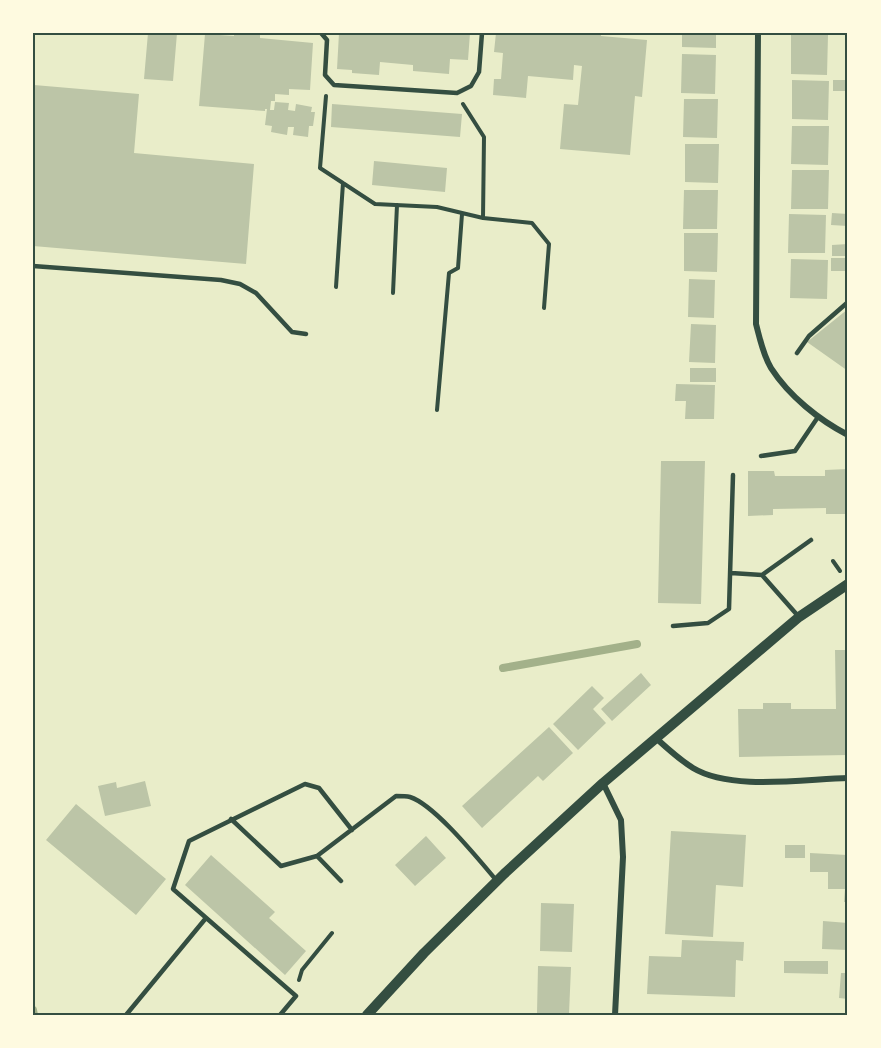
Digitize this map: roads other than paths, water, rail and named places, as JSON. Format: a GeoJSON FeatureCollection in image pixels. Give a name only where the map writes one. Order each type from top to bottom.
{"type":"FeatureCollection","features":[{"type":"Feature","properties":{"kind":"street"},"geometry":{"type":"LineString","coordinates":[[758,33],[756,324],[771,368],[818,417],[848,435]]}},
{"type":"Feature","properties":{"kind":"street"},"geometry":{"type":"LineString","coordinates":[[367,1015],[424,953],[497,881],[603,783],[799,617],[848,584]]}},
{"type":"Feature","properties":{"kind":"street"},"geometry":{"type":"LineString","coordinates":[[657,739],[694,768],[722,779],[750,782],[848,778]]}},
{"type":"Feature","properties":{"kind":"street"},"geometry":{"type":"LineString","coordinates":[[603,783],[621,820],[623,857],[615,1015]]}},
{"type":"Feature","properties":{"kind":"lane"},"geometry":{"type":"LineString","coordinates":[[321,33],[327,40],[325,75],[334,85],[457,93],[471,86],[479,72],[482,33]]}},
{"type":"Feature","properties":{"kind":"lane"},"geometry":{"type":"LineString","coordinates":[[33,266],[221,280],[240,284],[256,293],[292,332],[306,334]]}},
{"type":"Feature","properties":{"kind":"lane"},"geometry":{"type":"LineString","coordinates":[[796,352],[809,336],[848,302]]}},
{"type":"Feature","properties":{"kind":"lane"},"geometry":{"type":"LineString","coordinates":[[761,456],[795,451],[818,417]]}},
{"type":"Feature","properties":{"kind":"lane"},"geometry":{"type":"LineString","coordinates":[[673,626],[708,623],[729,609],[733,476]]}},
{"type":"Feature","properties":{"kind":"lane"},"geometry":{"type":"LineString","coordinates":[[731,573],[762,575],[811,540]]}},
{"type":"Feature","properties":{"kind":"lane"},"geometry":{"type":"LineString","coordinates":[[762,575],[799,617]]}},
{"type":"Feature","properties":{"kind":"lane"},"geometry":{"type":"LineString","coordinates":[[280,1015],[296,996],[173,889],[189,841],[305,784],[319,788],[352,830]]}},
{"type":"Feature","properties":{"kind":"lane"},"geometry":{"type":"LineString","coordinates":[[231,819],[281,866],[317,856],[396,796],[410,797],[425,806],[459,837],[497,881]]}},
{"type":"Feature","properties":{"kind":"lane"},"geometry":{"type":"LineString","coordinates":[[317,856],[341,881]]}},
{"type":"Feature","properties":{"kind":"lane"},"geometry":{"type":"LineString","coordinates":[[126,1015],[206,918]]}},
{"type":"Feature","properties":{"kind":"waterway"},"geometry":{"type":"LineString","coordinates":[[503,668],[637,644]]}},
{"type":"Feature","properties":{"kind":"waterway"},"geometry":{"type":"LineString","coordinates":[[33,1010],[34,1015]]}}]}
